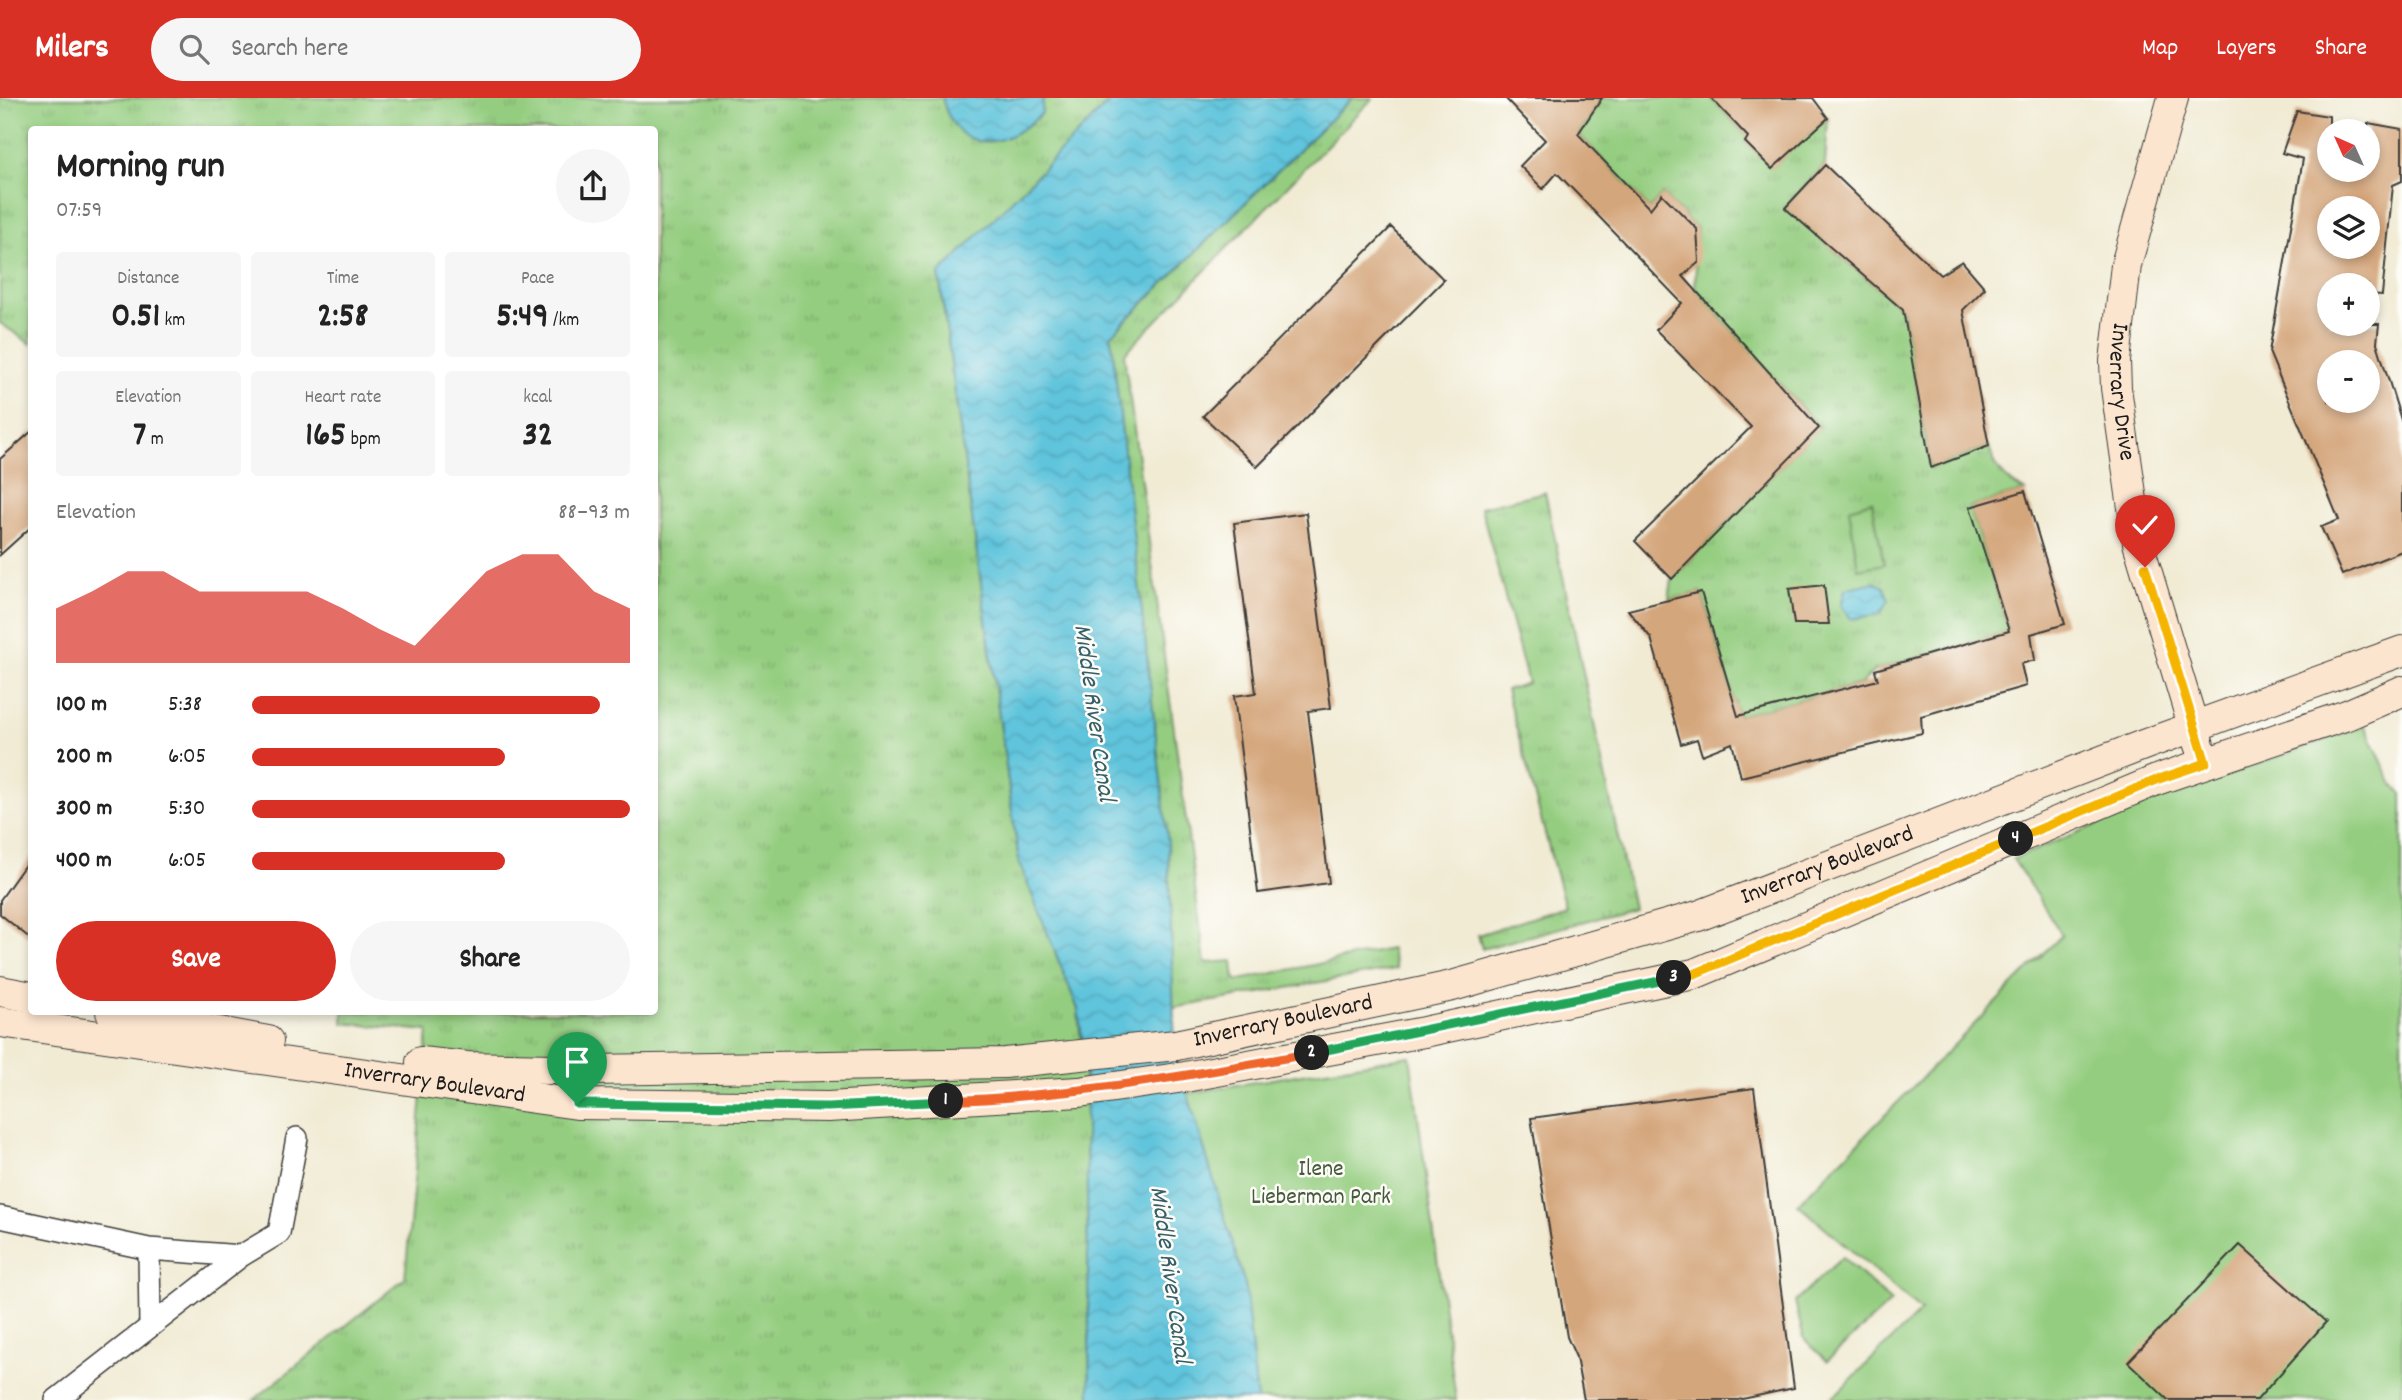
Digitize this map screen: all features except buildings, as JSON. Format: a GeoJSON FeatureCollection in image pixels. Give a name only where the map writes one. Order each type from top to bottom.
{"type":"FeatureCollection","features":[{"type":"Feature","properties":{"kind":"street","name":"Inverrary Drive"},"geometry":{"type":"LineString","coordinates":[[2173,98],[2126,265],[2115,362],[2138,542],[2193,728],[2206,763]]}},
{"type":"Feature","properties":{"kind":"street","name":"Inverrary Boulevard"},"geometry":{"type":"LineString","coordinates":[[127,1015],[295,1046],[467,1067],[592,1070],[1005,1063],[1176,1045],[1452,986],[1698,916],[2402,650]]}},
{"type":"Feature","properties":{"kind":"street","name":"Inverrary Boulevard"},"geometry":{"type":"LineString","coordinates":[[0,1022],[577,1104],[828,1107],[1079,1092],[1185,1077],[1451,1026],[1694,974],[2159,779],[2347,715],[2402,691]]}},
{"type":"Feature","properties":{"kind":"street"},"geometry":{"type":"LineString","coordinates":[[0,991],[28,996]]}},
{"type":"Feature","properties":{"kind":"street"},"geometry":{"type":"LineString","coordinates":[[56,1400],[241,1256],[278,1233],[297,1138]]}},
{"type":"Feature","properties":{"kind":"street"},"geometry":{"type":"LineString","coordinates":[[0,1217],[149,1249],[241,1256]]}},
{"type":"Feature","properties":{"kind":"street"},"geometry":{"type":"LineString","coordinates":[[149,1249],[150,1326]]}},
{"type":"Feature","properties":{"kind":"green space"},"geometry":{"type":"Polygon","coordinates":[[[0,98],[1113,98],[939,275],[1019,862],[1078,1009],[1086,1107],[1090,1400],[254,1400],[405,1278],[428,1031],[343,1023],[343,1015],[658,1015],[658,126],[28,126],[28,342],[0,323],[0,98]]]}},
{"type":"Feature","properties":{"kind":"green space"},"geometry":{"type":"Polygon","coordinates":[[[1352,98],[1373,98],[1124,354],[1205,963],[1233,961],[1235,981],[1391,949],[1396,969],[1173,1008],[1111,335],[1352,98]]]}},
{"type":"Feature","properties":{"kind":"green space"},"geometry":{"type":"Polygon","coordinates":[[[1597,98],[1711,98],[1748,137],[1745,142],[1772,168],[1828,118],[1825,165],[1785,208],[1903,310],[1931,468],[1989,446],[2001,473],[2025,491],[1970,507],[2009,631],[1875,670],[1861,684],[1738,716],[1701,592],[1669,600],[1672,579],[1819,427],[1695,290],[1697,229],[1662,194],[1650,209],[1578,134],[1600,102],[1597,98]]]}},
{"type":"Feature","properties":{"kind":"green space"},"geometry":{"type":"Polygon","coordinates":[[[1545,492],[1633,908],[1482,949],[1478,935],[1565,907],[1506,690],[1528,683],[1481,507],[1545,492]]]}},
{"type":"Feature","properties":{"kind":"green space"},"geometry":{"type":"Polygon","coordinates":[[[1872,501],[1884,564],[1858,569],[1849,508],[1872,501]]]}},
{"type":"Feature","properties":{"kind":"green space"},"geometry":{"type":"Polygon","coordinates":[[[2365,726],[2391,781],[2402,794],[2402,1400],[1830,1400],[1921,1311],[1798,1204],[2062,935],[2013,859],[2164,797],[2365,726]]]}},
{"type":"Feature","properties":{"kind":"green space","name":"Ilene Lieberman Park"},"geometry":{"type":"Polygon","coordinates":[[[1410,1056],[1456,1400],[1257,1400],[1245,1285],[1177,1095],[1410,1056]]]}},
{"type":"Feature","properties":{"kind":"green space"},"geometry":{"type":"Polygon","coordinates":[[[1842,1257],[1891,1302],[1827,1361],[1804,1339],[1795,1302],[1842,1257]]]}},
{"type":"Feature","properties":{"kind":"water"},"geometry":{"type":"Polygon","coordinates":[[[942,98],[1043,98],[1042,113],[1013,134],[984,142],[971,139],[959,131],[949,117],[942,98]]]}},
{"type":"Feature","properties":{"kind":"water","name":"Middle River Canal"},"geometry":{"type":"Polygon","coordinates":[[[1113,98],[1352,98],[1111,335],[1168,843],[1175,1051],[1245,1285],[1257,1400],[1090,1400],[1085,1060],[1078,1009],[1019,862],[939,274],[1113,98]]]}},
{"type":"Feature","properties":{"kind":"water"},"geometry":{"type":"Polygon","coordinates":[[[1874,582],[1884,587],[1889,600],[1880,614],[1851,619],[1841,605],[1845,589],[1874,582]]]}},
{"type":"Feature","properties":{"kind":"route"},"geometry":{"type":"LineString","coordinates":[[577,1104],[828,1107],[1079,1092],[1185,1077],[1424,1032],[1694,974],[2159,779],[2206,763],[2145,567]]}}]}
